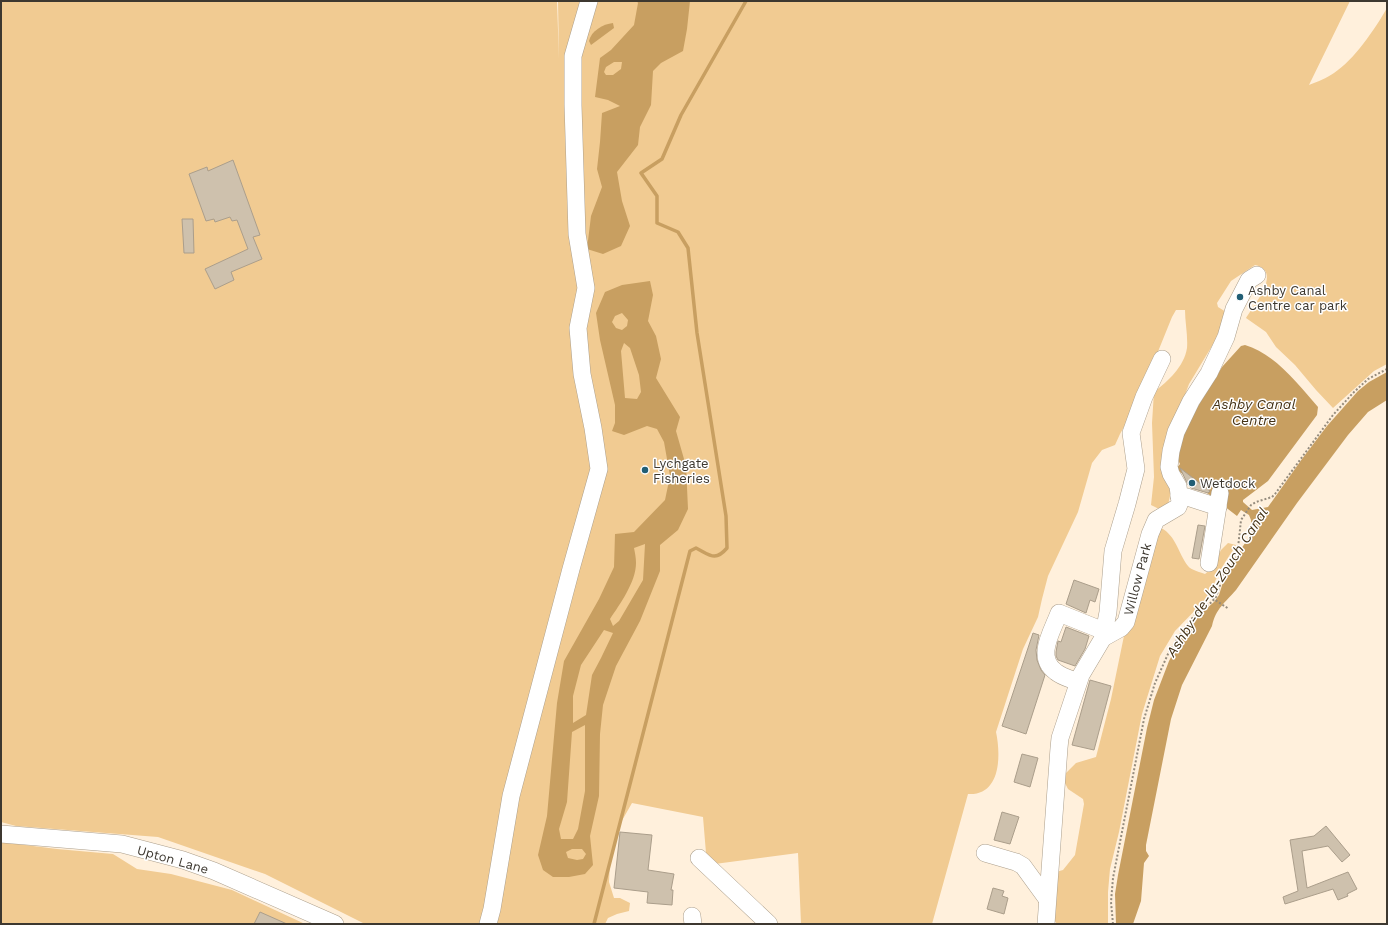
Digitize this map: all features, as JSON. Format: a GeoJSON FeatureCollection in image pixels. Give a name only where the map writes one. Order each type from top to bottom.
{"type":"FeatureCollection","features":[{"type":"Feature","properties":{"kind":"street"},"geometry":{"type":"LineString","coordinates":[[488,924],[492,909],[511,796],[599,469],[593,428],[582,374],[578,328],[586,288],[577,234],[573,105],[573,56],[589,1]]}},
{"type":"Feature","properties":{"kind":"street"},"geometry":{"type":"LineString","coordinates":[[1209,563],[1219,500],[1179,496],[1178,486],[1169,467],[1171,451],[1176,432],[1226,337],[1234,309],[1249,280],[1256,275]]}},
{"type":"Feature","properties":{"kind":"street"},"geometry":{"type":"LineString","coordinates":[[1078,682],[1056,672],[1051,668],[1045,658],[1046,648],[1059,613],[1104,634],[1108,612],[1113,551],[1136,469],[1131,433],[1144,397],[1162,359]]}},
{"type":"Feature","properties":{"kind":"street","name":"Willow Park"},"geometry":{"type":"LineString","coordinates":[[1046,924],[1058,748],[1060,738],[1081,674],[1104,634],[1121,628],[1126,622],[1150,534],[1156,520],[1178,508],[1180,502],[1179,496]]}},
{"type":"Feature","properties":{"kind":"street","name":"Upton Lane"},"geometry":{"type":"LineString","coordinates":[[1,834],[122,844],[183,860],[214,871],[335,924]]}},
{"type":"Feature","properties":{"kind":"street"},"geometry":{"type":"LineString","coordinates":[[985,853],[1016,862],[1023,866],[1047,899]]}},
{"type":"Feature","properties":{"kind":"street"},"geometry":{"type":"LineString","coordinates":[[699,858],[769,924]]}},
{"type":"Feature","properties":{"kind":"path"},"geometry":{"type":"LineString","coordinates":[[1112,924],[1111,902],[1113,878],[1144,719],[1155,683],[1168,654],[1182,632],[1198,613],[1216,597],[1227,565],[1238,548],[1241,520],[1252,505],[1256,502],[1272,497],[1275,494],[1333,415],[1368,379],[1387,369]]}},
{"type":"Feature","properties":{"kind":"path"},"geometry":{"type":"LineString","coordinates":[[1209,596],[1229,609]]}},
{"type":"Feature","properties":{"kind":"shaded area"},"geometry":{"type":"Polygon","coordinates":[[[1,1],[557,1],[559,59],[558,1],[1350,1],[1309,85],[1322,80],[1342,67],[1370,34],[1387,8],[1387,364],[1374,371],[1333,408],[1295,365],[1276,347],[1266,332],[1246,318],[1260,297],[1267,281],[1267,274],[1263,268],[1255,265],[1231,281],[1217,303],[1218,307],[1226,312],[1218,336],[1189,384],[1176,419],[1170,496],[1168,505],[1161,510],[1151,505],[1154,477],[1152,423],[1154,392],[1175,373],[1183,361],[1187,348],[1185,310],[1176,310],[1138,401],[1115,445],[1102,450],[1092,463],[1078,512],[1048,576],[1038,617],[1023,649],[996,732],[998,741],[998,762],[993,781],[987,788],[979,793],[968,794],[932,924],[801,924],[798,853],[707,865],[703,817],[632,803],[620,824],[610,862],[609,882],[614,898],[620,898],[630,903],[629,911],[608,918],[605,924],[365,924],[265,874],[158,837],[16,826],[1,822],[1,1]]]}},
{"type":"Feature","properties":{"kind":"shaded area"},"geometry":{"type":"Polygon","coordinates":[[[1158,527],[1168,533],[1172,538],[1189,567],[1205,574],[1211,569],[1221,550],[1228,543],[1236,545],[1218,576],[1213,589],[1213,594],[1209,599],[1205,600],[1175,631],[1160,656],[1142,714],[1119,832],[1110,869],[1108,924],[1057,924],[1052,917],[1052,873],[1063,870],[1075,855],[1084,804],[1083,799],[1068,789],[1062,777],[1076,763],[1096,757],[1111,699],[1125,631],[1158,527]]]}},
{"type":"Feature","properties":{"kind":"shaded area"},"geometry":{"type":"Polygon","coordinates":[[[1,842],[113,854],[137,869],[171,874],[232,890],[305,924],[1,924],[1,842]]]}},
{"type":"Feature","properties":{"kind":"water"},"geometry":{"type":"Polygon","coordinates":[[[637,1],[690,1],[687,29],[683,51],[661,63],[653,71],[651,105],[640,127],[638,145],[617,172],[622,201],[630,226],[621,246],[603,254],[587,249],[591,216],[602,187],[597,169],[602,113],[620,106],[608,100],[595,97],[600,58],[611,50],[634,25],[638,3],[637,1]],[[614,62],[606,67],[604,72],[606,75],[613,75],[621,69],[622,62],[614,62]]]}},
{"type":"Feature","properties":{"kind":"water"},"geometry":{"type":"Polygon","coordinates":[[[613,23],[614,28],[591,45],[589,41],[590,37],[595,31],[602,26],[613,23]]]}},
{"type":"Feature","properties":{"kind":"water"},"geometry":{"type":"Polygon","coordinates":[[[650,281],[653,295],[648,321],[656,336],[661,359],[656,378],[680,417],[676,431],[686,466],[688,509],[678,530],[660,545],[660,571],[640,621],[616,666],[603,705],[600,734],[599,796],[590,836],[593,865],[585,874],[569,877],[553,877],[543,870],[538,855],[547,816],[557,703],[564,661],[599,599],[614,567],[615,534],[634,532],[665,500],[670,476],[664,442],[657,429],[647,426],[624,435],[612,431],[615,423],[615,405],[600,340],[596,313],[605,292],[622,285],[650,281]],[[622,313],[615,316],[612,322],[616,328],[622,330],[627,326],[628,320],[622,313]],[[624,343],[621,351],[625,398],[637,399],[641,392],[639,375],[630,348],[624,343]],[[645,544],[634,548],[636,557],[633,578],[627,592],[610,619],[613,626],[619,621],[643,580],[645,544]],[[604,630],[581,665],[573,696],[573,723],[586,715],[592,675],[613,633],[604,630]],[[585,725],[572,732],[567,802],[559,829],[561,839],[573,839],[578,829],[585,791],[585,725]],[[572,849],[566,852],[568,858],[577,860],[583,859],[586,854],[582,849],[572,849]]]}},
{"type":"Feature","properties":{"kind":"water","name":"Ashby Canal Centre"},"geometry":{"type":"Polygon","coordinates":[[[1245,345],[1256,349],[1276,362],[1318,407],[1317,415],[1268,481],[1243,500],[1243,502],[1252,510],[1268,507],[1327,426],[1358,391],[1369,382],[1387,372],[1387,400],[1368,412],[1348,435],[1297,503],[1236,590],[1221,606],[1216,615],[1212,626],[1182,685],[1171,719],[1146,845],[1146,851],[1149,856],[1144,863],[1141,901],[1133,924],[1116,924],[1115,894],[1118,875],[1147,728],[1154,700],[1169,661],[1180,640],[1197,617],[1214,602],[1219,595],[1224,579],[1232,562],[1252,533],[1249,515],[1241,510],[1237,516],[1176,469],[1180,464],[1176,456],[1186,428],[1198,406],[1222,367],[1241,346],[1245,345]]]}},
{"type":"Feature","properties":{"kind":"building"},"geometry":{"type":"Polygon","coordinates":[[[233,160],[260,235],[253,237],[262,259],[231,272],[234,280],[215,289],[205,269],[248,249],[237,220],[232,221],[230,217],[215,222],[214,219],[206,221],[189,174],[207,167],[208,171],[233,160]]]}},
{"type":"Feature","properties":{"kind":"building"},"geometry":{"type":"Polygon","coordinates":[[[182,219],[193,219],[194,253],[184,253],[182,219]]]}},
{"type":"Feature","properties":{"kind":"building","name":"Wetdock"},"geometry":{"type":"Polygon","coordinates":[[[1180,468],[1210,491],[1208,493],[1191,488],[1180,468]]]}},
{"type":"Feature","properties":{"kind":"building"},"geometry":{"type":"Polygon","coordinates":[[[1198,525],[1205,526],[1199,559],[1192,558],[1198,525]]]}},
{"type":"Feature","properties":{"kind":"building"},"geometry":{"type":"Polygon","coordinates":[[[1074,580],[1099,589],[1095,602],[1090,600],[1086,613],[1066,604],[1074,580]]]}},
{"type":"Feature","properties":{"kind":"building"},"geometry":{"type":"Polygon","coordinates":[[[1066,627],[1089,636],[1085,649],[1075,666],[1058,660],[1056,656],[1058,641],[1061,642],[1066,627]]]}},
{"type":"Feature","properties":{"kind":"building"},"geometry":{"type":"Polygon","coordinates":[[[1033,633],[1039,635],[1036,650],[1037,660],[1045,675],[1026,734],[1002,726],[1033,633]]]}},
{"type":"Feature","properties":{"kind":"building"},"geometry":{"type":"Polygon","coordinates":[[[1090,680],[1111,686],[1094,750],[1072,745],[1090,680]]]}},
{"type":"Feature","properties":{"kind":"building"},"geometry":{"type":"Polygon","coordinates":[[[1022,754],[1038,758],[1030,787],[1014,782],[1022,754]]]}},
{"type":"Feature","properties":{"kind":"building"},"geometry":{"type":"Polygon","coordinates":[[[1002,812],[1019,817],[1010,844],[994,840],[1002,812]]]}},
{"type":"Feature","properties":{"kind":"building"},"geometry":{"type":"Polygon","coordinates":[[[1326,826],[1350,855],[1342,862],[1328,846],[1302,851],[1307,888],[1348,872],[1357,889],[1347,894],[1348,896],[1338,900],[1333,889],[1285,904],[1283,897],[1298,891],[1290,840],[1314,836],[1326,826]]]}},
{"type":"Feature","properties":{"kind":"building"},"geometry":{"type":"Polygon","coordinates":[[[620,832],[652,835],[648,870],[674,874],[671,890],[673,890],[672,905],[647,903],[648,892],[614,888],[620,832]]]}},
{"type":"Feature","properties":{"kind":"building"},"geometry":{"type":"Polygon","coordinates":[[[993,888],[1004,891],[1002,896],[1008,898],[1004,914],[987,909],[993,888]]]}},
{"type":"Feature","properties":{"kind":"building"},"geometry":{"type":"Polygon","coordinates":[[[260,912],[287,924],[254,924],[260,912]]]}},
{"type":"Feature","properties":{"kind":"waterway"},"geometry":{"type":"LineString","coordinates":[[594,924],[690,551],[696,548],[709,555],[716,556],[727,548],[726,516],[697,333],[688,248],[678,232],[657,223],[657,196],[641,173],[662,159],[681,115],[746,1]]}},
{"type":"Feature","properties":{"kind":"place","name":"Ashby Canal Centre car park"},"geometry":{"type":"Point","coordinates":[1240,297]}},
{"type":"Feature","properties":{"kind":"place","name":"Lychgate Fisheries"},"geometry":{"type":"Point","coordinates":[645,470]}},
{"type":"Feature","properties":{"kind":"place","name":"Wetdock"},"geometry":{"type":"Point","coordinates":[1192,483]}},
{"type":"Feature","properties":{"kind":"water label","name":"Ashby-de-la-Zouch Canal"},"geometry":{"type":"Point","coordinates":[1217,582]}}]}
